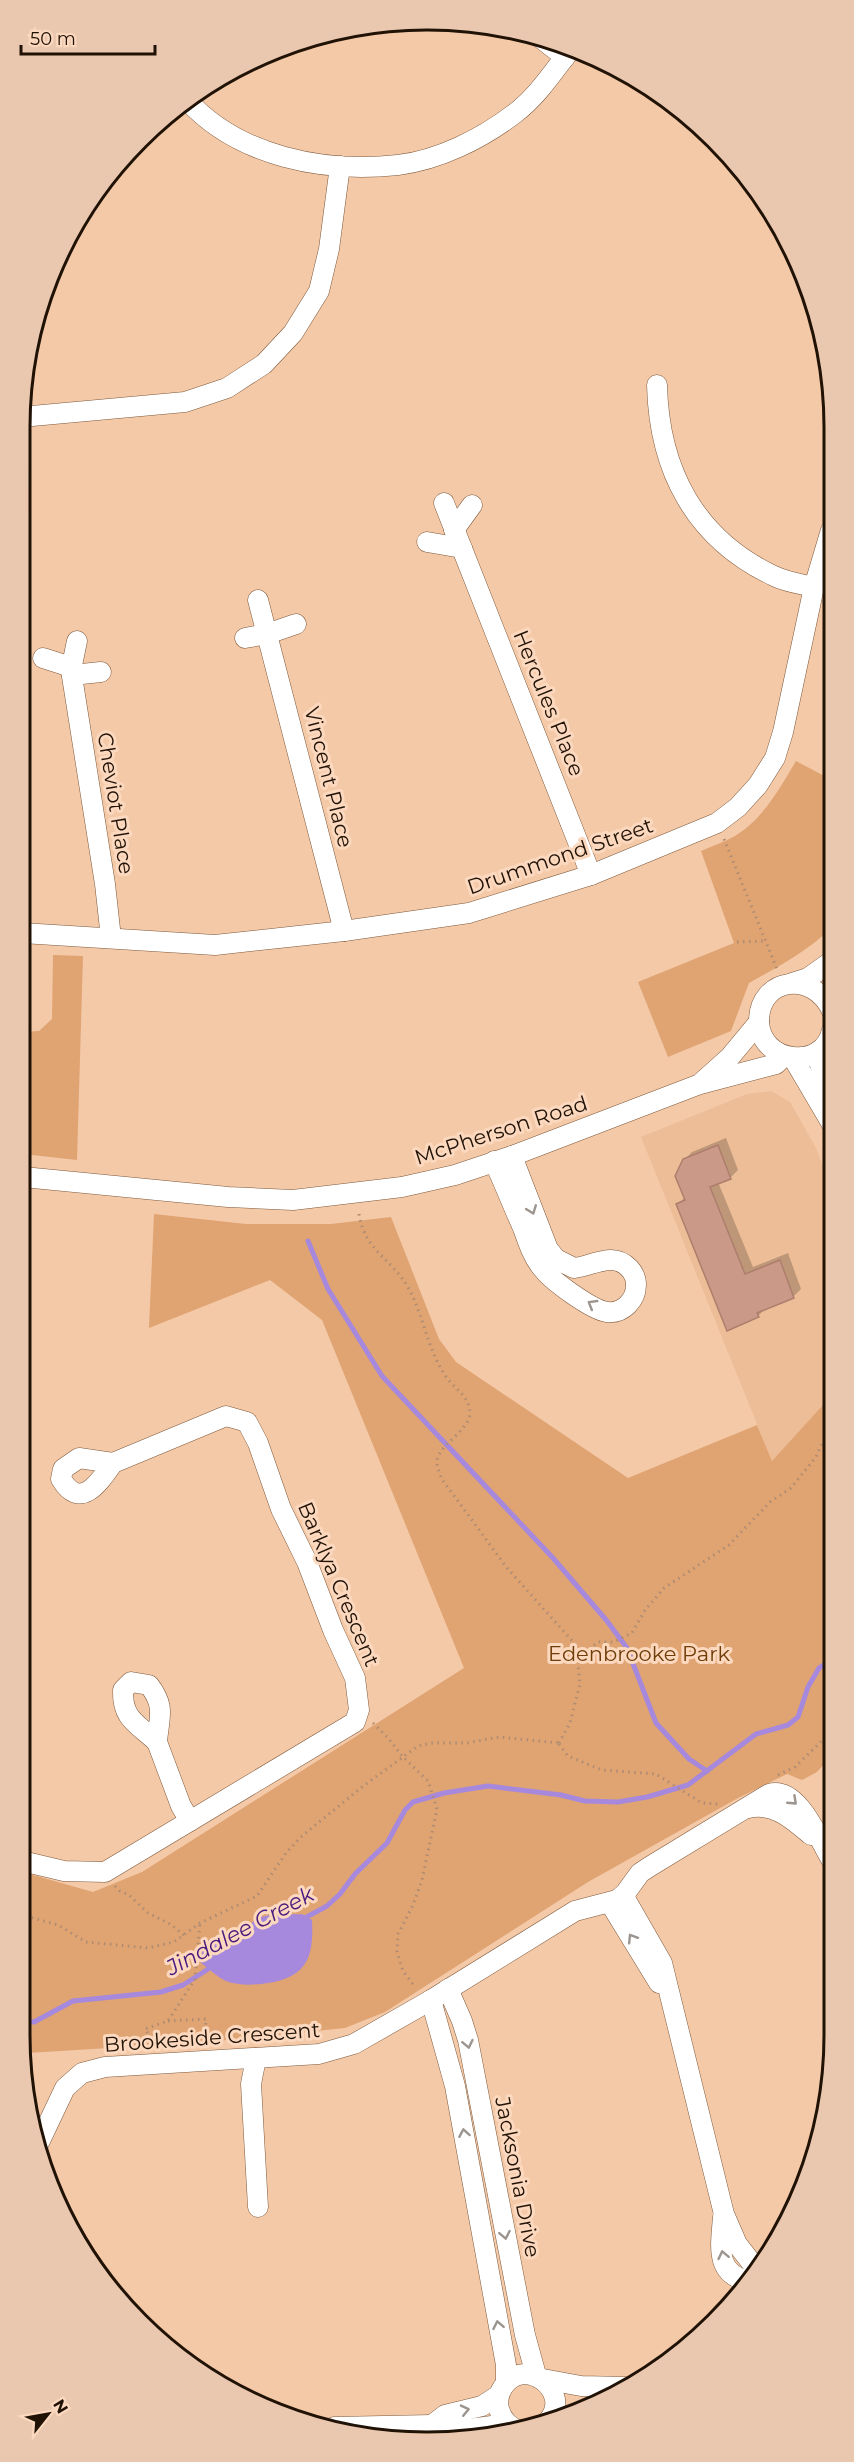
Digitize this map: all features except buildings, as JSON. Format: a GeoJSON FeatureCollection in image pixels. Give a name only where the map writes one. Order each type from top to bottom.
{"type":"FeatureCollection","features":[{"type":"Feature","properties":{"kind":"street"},"geometry":{"type":"LineString","coordinates":[[194,105],[240,142],[274,154],[340,166],[399,165],[437,155],[476,139],[539,91],[566,55]]}},
{"type":"Feature","properties":{"kind":"street"},"geometry":{"type":"LineString","coordinates":[[30,416],[185,402],[227,388],[264,364],[293,333],[319,291],[329,249],[340,166]]}},
{"type":"Feature","properties":{"kind":"street"},"geometry":{"type":"LineString","coordinates":[[657,385],[658,411],[670,464],[690,506],[722,543],[774,577],[814,587]]}},
{"type":"Feature","properties":{"kind":"street","name":"Hercules Place"},"geometry":{"type":"LineString","coordinates":[[444,503],[591,875]]}},
{"type":"Feature","properties":{"kind":"street"},"geometry":{"type":"LineString","coordinates":[[454,530],[472,505]]}},
{"type":"Feature","properties":{"kind":"street"},"geometry":{"type":"LineString","coordinates":[[427,542],[462,548]]}},
{"type":"Feature","properties":{"kind":"street","name":"Drummond Street"},"geometry":{"type":"LineString","coordinates":[[30,933],[215,945],[344,931],[469,913],[591,875],[717,823],[738,807],[758,785],[775,758],[783,732],[814,587],[824,553]]}},
{"type":"Feature","properties":{"kind":"street","name":"Vincent Place"},"geometry":{"type":"LineString","coordinates":[[258,600],[344,931]]}},
{"type":"Feature","properties":{"kind":"street"},"geometry":{"type":"LineString","coordinates":[[245,638],[267,634],[296,624]]}},
{"type":"Feature","properties":{"kind":"street","name":"Cheviot Place"},"geometry":{"type":"LineString","coordinates":[[77,641],[72,671],[105,884],[111,938]]}},
{"type":"Feature","properties":{"kind":"street"},"geometry":{"type":"LineString","coordinates":[[43,658],[72,671],[101,672]]}},
{"type":"Feature","properties":{"kind":"street"},"geometry":{"type":"LineString","coordinates":[[786,979],[808,978],[824,967]]}},
{"type":"Feature","properties":{"kind":"street"},"geometry":{"type":"LineString","coordinates":[[786,979],[817,989],[824,996]]}},
{"type":"Feature","properties":{"kind":"street"},"geometry":{"type":"LineString","coordinates":[[700,1084],[730,1057],[759,1022],[765,1000],[782,986],[786,979]]}},
{"type":"Feature","properties":{"kind":"street"},"geometry":{"type":"LineString","coordinates":[[759,1022],[761,1033],[767,1043],[789,1057],[824,1113]]}},
{"type":"Feature","properties":{"kind":"street"},"geometry":{"type":"LineString","coordinates":[[700,1084],[776,1064],[789,1057],[805,1057],[824,1047]]}},
{"type":"Feature","properties":{"kind":"street"},"geometry":{"type":"LineString","coordinates":[[816,1053],[824,1078]]}},
{"type":"Feature","properties":{"kind":"street","name":"McPherson Road"},"geometry":{"type":"LineString","coordinates":[[30,1178],[228,1197],[293,1200],[402,1187],[455,1175],[700,1084]]}},
{"type":"Feature","properties":{"kind":"street"},"geometry":{"type":"LineString","coordinates":[[503,1158],[535,1238],[543,1270],[559,1284],[597,1309],[608,1312],[619,1311],[628,1306],[634,1298],[636,1280],[624,1263],[613,1260],[574,1268],[556,1260],[535,1238]]}},
{"type":"Feature","properties":{"kind":"street","name":"Barklya Crescent"},"geometry":{"type":"LineString","coordinates":[[113,1463],[226,1416],[247,1422],[258,1443],[281,1509],[307,1562],[333,1630],[355,1678],[359,1710]]}},
{"type":"Feature","properties":{"kind":"street"},"geometry":{"type":"LineString","coordinates":[[30,1863],[64,1871],[105,1872],[355,1722],[359,1710]]}},
{"type":"Feature","properties":{"kind":"street"},"geometry":{"type":"LineString","coordinates":[[158,1742],[181,1806],[190,1821]]}},
{"type":"Feature","properties":{"kind":"street"},"geometry":{"type":"LineString","coordinates":[[752,2263],[737,2244],[723,2214],[659,1957],[617,1899],[644,1870],[769,1794],[778,1792],[786,1794],[801,1808],[824,1847]]}},
{"type":"Feature","properties":{"kind":"street","name":"Brookeside Crescent"},"geometry":{"type":"LineString","coordinates":[[43,2134],[65,2088],[82,2073],[105,2067],[319,2054],[335,2051],[361,2041],[579,1909],[617,1899]]}},
{"type":"Feature","properties":{"kind":"street","name":"Jacksonia Drive"},"geometry":{"type":"LineString","coordinates":[[448,1989],[468,2040],[522,2323],[540,2377],[554,2393],[556,2402],[554,2411]]}},
{"type":"Feature","properties":{"kind":"street"},"geometry":{"type":"LineString","coordinates":[[426,2003],[455,2086],[506,2365],[499,2410],[510,2423]]}},
{"type":"Feature","properties":{"kind":"street"},"geometry":{"type":"LineString","coordinates":[[256,2058],[251,2085],[258,2207]]}},
{"type":"Feature","properties":{"kind":"street"},"geometry":{"type":"LineString","coordinates":[[723,2214],[720,2250],[723,2262],[735,2276],[741,2278]]}},
{"type":"Feature","properties":{"kind":"street"},"geometry":{"type":"LineString","coordinates":[[432,2425],[445,2415],[482,2406],[520,2375],[581,2385],[612,2386]]}},
{"type":"Feature","properties":{"kind":"street"},"geometry":{"type":"LineString","coordinates":[[362,2426],[432,2425],[445,2431]]}},
{"type":"Feature","properties":{"kind":"path"},"geometry":{"type":"LineString","coordinates":[[722,835],[766,941],[786,979]]}},
{"type":"Feature","properties":{"kind":"path"},"geometry":{"type":"LineString","coordinates":[[737,942],[766,941]]}},
{"type":"Feature","properties":{"kind":"path"},"geometry":{"type":"LineString","coordinates":[[359,1214],[368,1242],[399,1274],[409,1289],[435,1358],[447,1379],[464,1395],[470,1408],[469,1419],[439,1454],[437,1463],[441,1478],[507,1568],[584,1654]]}},
{"type":"Feature","properties":{"kind":"path"},"geometry":{"type":"LineString","coordinates":[[559,1743],[570,1723],[580,1684],[578,1664],[584,1654],[598,1642],[614,1642],[632,1633],[645,1610],[664,1588],[729,1545],[770,1502],[791,1488],[816,1457],[824,1440]]}},
{"type":"Feature","properties":{"kind":"path"},"geometry":{"type":"LineString","coordinates":[[359,1710],[428,1781],[437,1809],[422,1880],[413,1905],[398,1934],[397,1952],[403,1971],[426,2003]]}},
{"type":"Feature","properties":{"kind":"path"},"geometry":{"type":"LineString","coordinates":[[30,1917],[58,1925],[86,1942],[148,1948],[174,1942],[200,1923],[257,1896],[286,1853],[302,1836],[402,1756],[418,1746],[431,1743],[467,1743],[491,1737],[559,1743]]}},
{"type":"Feature","properties":{"kind":"path"},"geometry":{"type":"LineString","coordinates":[[559,1743],[568,1756],[602,1770],[656,1774],[686,1795]]}},
{"type":"Feature","properties":{"kind":"path"},"geometry":{"type":"LineString","coordinates":[[105,1872],[120,1891],[129,1895],[148,1913],[170,1924],[184,1935]]}},
{"type":"Feature","properties":{"kind":"path"},"geometry":{"type":"LineString","coordinates":[[168,2021],[195,1979],[200,1923]]}},
{"type":"Feature","properties":{"kind":"path"},"geometry":{"type":"LineString","coordinates":[[151,2038],[145,2029],[168,2021],[206,2019],[204,2061]]}},
{"type":"Feature","properties":{"kind":"shaded area"},"geometry":{"type":"Polygon","coordinates":[[[771,1091],[790,1102],[815,1146],[824,1168],[824,1405],[772,1461],[641,1137],[747,1094],[771,1091]]]}},
{"type":"Feature","properties":{"kind":"shaded area"},"geometry":{"type":"Polygon","coordinates":[[[302,1914],[312,1920],[311,1945],[305,1963],[292,1976],[268,1983],[236,1984],[216,1975],[200,1962],[204,1943],[214,1937],[229,1945],[259,1918],[270,1915],[302,1914]]]}},
{"type":"Feature","properties":{"kind":"green space"},"geometry":{"type":"Polygon","coordinates":[[[796,761],[824,776],[824,934],[803,951],[749,983],[731,1031],[668,1057],[638,982],[734,943],[701,851],[745,829],[762,812],[796,761]]]}},
{"type":"Feature","properties":{"kind":"green space"},"geometry":{"type":"Polygon","coordinates":[[[53,955],[83,956],[77,1160],[30,1155],[30,1032],[39,1031],[52,1019],[53,955]]]}},
{"type":"Feature","properties":{"kind":"green space","name":"Edenbrooke Park"},"geometry":{"type":"Polygon","coordinates":[[[154,1214],[246,1224],[331,1224],[391,1217],[439,1339],[456,1362],[628,1478],[757,1425],[772,1461],[824,1404],[824,1764],[817,1772],[802,1780],[787,1774],[738,1798],[588,1882],[385,2012],[345,2028],[208,2042],[31,2053],[30,1874],[93,1892],[142,1872],[464,1668],[322,1320],[270,1280],[149,1328],[154,1214]]]}},
{"type":"Feature","properties":{"kind":"waterway"},"geometry":{"type":"LineString","coordinates":[[308,1241],[328,1289],[382,1376],[553,1558],[607,1621],[627,1648],[656,1723],[689,1759],[707,1771]]}},
{"type":"Feature","properties":{"kind":"waterway","name":"Jindalee Creek"},"geometry":{"type":"LineString","coordinates":[[301,1920],[327,1906],[340,1894],[355,1874],[387,1843],[405,1810],[413,1802],[444,1793],[488,1786],[561,1795],[585,1801],[618,1802],[647,1797],[688,1785],[756,1734],[788,1725],[798,1717],[808,1687],[819,1668],[824,1665]]}},
{"type":"Feature","properties":{"kind":"waterway","name":"Jindalee Creek"},"geometry":{"type":"LineString","coordinates":[[30,2021],[34,2022],[73,2001],[161,1992],[183,1985],[213,1966]]}}]}
